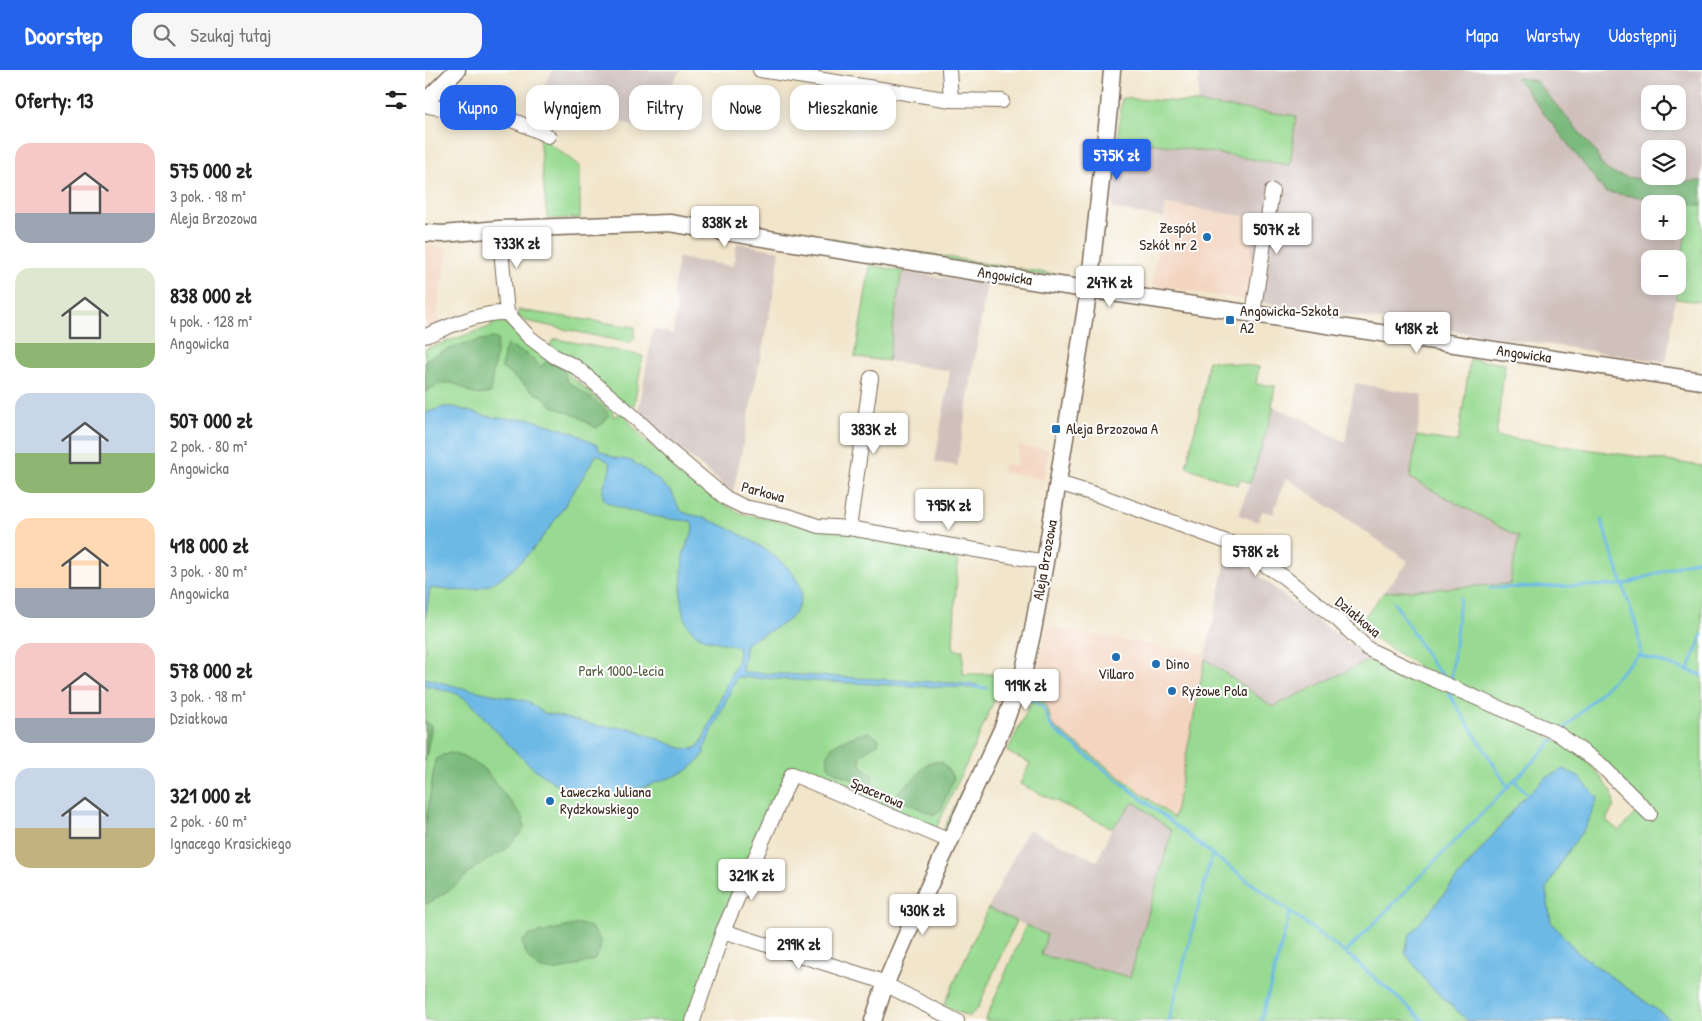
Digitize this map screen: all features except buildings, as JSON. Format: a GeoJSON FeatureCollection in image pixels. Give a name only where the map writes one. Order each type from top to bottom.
{"type":"FeatureCollection","features":[{"type":"Feature","properties":{"kind":"street"},"geometry":{"type":"LineString","coordinates":[[457,70],[425,103],[438,108],[475,111],[499,116],[524,124],[548,136]]}},
{"type":"Feature","properties":{"kind":"street"},"geometry":{"type":"LineString","coordinates":[[760,70],[951,100],[1002,101]]}},
{"type":"Feature","properties":{"kind":"street"},"geometry":{"type":"LineString","coordinates":[[949,70],[951,100]]}},
{"type":"Feature","properties":{"kind":"street","name":"Aleja Brzozowa"},"geometry":{"type":"LineString","coordinates":[[873,1021],[885,985],[1003,727],[1024,670],[1045,562],[1089,289],[1112,70]]}},
{"type":"Feature","properties":{"kind":"street"},"geometry":{"type":"LineString","coordinates":[[1253,314],[1272,191]]}},
{"type":"Feature","properties":{"kind":"street","name":"Angowicka"},"geometry":{"type":"LineString","coordinates":[[425,233],[443,234],[499,228],[669,223],[1089,289],[1702,381]]}},
{"type":"Feature","properties":{"kind":"street"},"geometry":{"type":"LineString","coordinates":[[425,336],[473,318],[507,313],[499,228]]}},
{"type":"Feature","properties":{"kind":"street","name":"Parkowa"},"geometry":{"type":"LineString","coordinates":[[507,313],[535,342],[554,356],[576,368],[726,498],[744,507],[789,516],[818,526],[849,528],[1045,562]]}},
{"type":"Feature","properties":{"kind":"street"},"geometry":{"type":"LineString","coordinates":[[849,528],[871,378]]}},
{"type":"Feature","properties":{"kind":"street","name":"Działkowa"},"geometry":{"type":"LineString","coordinates":[[1058,483],[1101,496],[1230,544],[1284,577],[1338,620],[1368,648],[1442,683],[1557,733],[1600,764],[1650,814]]}},
{"type":"Feature","properties":{"kind":"street","name":"Spacerowa"},"geometry":{"type":"LineString","coordinates":[[723,931],[792,774],[950,841]]}},
{"type":"Feature","properties":{"kind":"street"},"geometry":{"type":"LineString","coordinates":[[693,1021],[723,931],[875,979],[957,1021]]}},
{"type":"Feature","properties":{"kind":"shaded area"},"geometry":{"type":"Polygon","coordinates":[[[553,70],[680,70],[672,85],[629,85],[629,125],[619,121],[619,85],[544,85],[553,70]]]}},
{"type":"Feature","properties":{"kind":"shaded area"},"geometry":{"type":"Polygon","coordinates":[[[1199,70],[1702,70],[1702,181],[1686,180],[1686,140],[1641,140],[1641,178],[1610,173],[1600,164],[1596,152],[1536,81],[1517,77],[1605,192],[1641,197],[1641,240],[1684,240],[1683,250],[1641,250],[1641,295],[1676,295],[1666,362],[1251,301],[1256,267],[1251,255],[1256,218],[1166,204],[1164,218],[1112,209],[1118,138],[1290,164],[1296,116],[1198,103],[1199,70]]]}},
{"type":"Feature","properties":{"kind":"shaded area"},"geometry":{"type":"Polygon","coordinates":[[[1686,200],[1690,201],[1686,229],[1686,200]]]}},
{"type":"Feature","properties":{"kind":"shaded area","name":"Zespół Szkół nr 2"},"geometry":{"type":"Polygon","coordinates":[[[1166,204],[1257,218],[1251,255],[1256,267],[1251,301],[1152,285],[1166,204]]]}},
{"type":"Feature","properties":{"kind":"shaded area"},"geometry":{"type":"Polygon","coordinates":[[[737,243],[780,251],[773,296],[733,493],[638,413],[653,329],[673,334],[677,301],[673,300],[678,258],[733,266],[737,243]]]}},
{"type":"Feature","properties":{"kind":"shaded area"},"geometry":{"type":"Polygon","coordinates":[[[425,245],[448,249],[436,318],[441,319],[441,327],[425,329],[425,245]]]}},
{"type":"Feature","properties":{"kind":"shaded area"},"geometry":{"type":"Polygon","coordinates":[[[905,272],[987,284],[957,466],[935,462],[950,371],[888,361],[901,275],[905,272]]]}},
{"type":"Feature","properties":{"kind":"shaded area"},"geometry":{"type":"Polygon","coordinates":[[[1355,383],[1423,395],[1411,478],[1519,537],[1510,585],[1384,592],[1408,561],[1286,477],[1273,514],[1262,511],[1258,522],[1239,515],[1274,407],[1305,420],[1345,442],[1355,383]]]}},
{"type":"Feature","properties":{"kind":"shaded area"},"geometry":{"type":"Polygon","coordinates":[[[1019,446],[1049,450],[1044,479],[1002,472],[1004,464],[1016,466],[1019,446]]]}},
{"type":"Feature","properties":{"kind":"shaded area"},"geometry":{"type":"Polygon","coordinates":[[[1228,551],[1298,607],[1372,659],[1273,707],[1205,659],[1228,551]]]}},
{"type":"Feature","properties":{"kind":"shaded area"},"geometry":{"type":"Polygon","coordinates":[[[1046,627],[1206,654],[1174,819],[1052,725],[1047,706],[1036,692],[1046,627]]]}},
{"type":"Feature","properties":{"kind":"shaded area"},"geometry":{"type":"Polygon","coordinates":[[[1134,802],[1172,830],[1130,977],[1041,955],[1047,935],[988,908],[1028,829],[1097,861],[1112,828],[1134,802]]]}},
{"type":"Feature","properties":{"kind":"green space"},"geometry":{"type":"Polygon","coordinates":[[[1516,77],[1536,81],[1596,152],[1606,169],[1616,174],[1641,179],[1641,185],[1686,185],[1686,181],[1702,181],[1702,205],[1690,204],[1690,201],[1686,200],[1686,195],[1641,195],[1641,197],[1605,192],[1516,77]]]}},
{"type":"Feature","properties":{"kind":"green space"},"geometry":{"type":"Polygon","coordinates":[[[1122,98],[1198,103],[1296,116],[1290,165],[1118,138],[1122,98]]]}},
{"type":"Feature","properties":{"kind":"green space"},"geometry":{"type":"Polygon","coordinates":[[[539,136],[580,166],[580,218],[547,219],[539,136]]]}},
{"type":"Feature","properties":{"kind":"green space"},"geometry":{"type":"Polygon","coordinates":[[[1690,204],[1702,205],[1702,302],[1676,299],[1677,295],[1686,295],[1686,250],[1683,250],[1690,204]]]}},
{"type":"Feature","properties":{"kind":"green space"},"geometry":{"type":"Polygon","coordinates":[[[714,220],[1059,275],[1060,278],[714,226],[714,220]]]}},
{"type":"Feature","properties":{"kind":"green space"},"geometry":{"type":"Polygon","coordinates":[[[870,265],[905,272],[901,275],[888,361],[855,357],[870,265]]]}},
{"type":"Feature","properties":{"kind":"green space"},"geometry":{"type":"Polygon","coordinates":[[[518,310],[635,327],[634,339],[629,343],[526,321],[518,317],[518,310]]]}},
{"type":"Feature","properties":{"kind":"green space","name":"Park 1000-lecia"},"geometry":{"type":"Polygon","coordinates":[[[501,320],[569,366],[570,378],[574,377],[575,381],[579,381],[579,385],[583,385],[584,389],[588,389],[588,392],[592,392],[593,397],[597,396],[597,400],[601,400],[602,405],[606,405],[607,410],[612,409],[613,416],[619,416],[619,409],[644,439],[689,479],[721,503],[743,514],[788,523],[793,520],[958,552],[953,645],[955,650],[963,650],[963,674],[1002,674],[1001,684],[972,752],[935,831],[793,770],[688,1021],[425,1021],[425,349],[492,326],[492,322],[501,320]]]}},
{"type":"Feature","properties":{"kind":"green space"},"geometry":{"type":"Polygon","coordinates":[[[493,338],[498,340],[490,393],[473,394],[452,383],[438,385],[425,392],[425,360],[458,346],[493,338]]]}},
{"type":"Feature","properties":{"kind":"green space"},"geometry":{"type":"Polygon","coordinates":[[[557,339],[643,356],[634,405],[630,410],[550,345],[552,341],[557,339]]]}},
{"type":"Feature","properties":{"kind":"green space"},"geometry":{"type":"Polygon","coordinates":[[[507,345],[528,355],[541,367],[545,362],[559,366],[564,371],[567,381],[600,405],[609,415],[596,428],[577,416],[552,406],[543,396],[535,393],[502,368],[507,345]]]}},
{"type":"Feature","properties":{"kind":"green space"},"geometry":{"type":"Polygon","coordinates":[[[1470,359],[1505,364],[1496,436],[1702,466],[1702,1021],[985,1021],[1026,925],[1047,935],[1041,955],[1130,977],[1172,831],[1134,802],[1112,828],[1020,784],[1030,763],[1007,752],[1036,692],[1047,706],[1052,725],[1174,818],[1205,659],[1273,707],[1372,659],[1449,691],[1553,738],[1574,750],[1588,761],[1612,792],[1614,806],[1606,820],[1619,831],[1639,809],[1647,816],[1653,811],[1586,748],[1557,730],[1458,685],[1437,678],[1357,627],[1384,592],[1510,584],[1519,537],[1410,478],[1417,436],[1458,442],[1470,359]]]}},
{"type":"Feature","properties":{"kind":"green space"},"geometry":{"type":"Polygon","coordinates":[[[1208,360],[1259,367],[1256,384],[1275,386],[1272,406],[1274,407],[1250,483],[1240,479],[1238,485],[1186,467],[1203,396],[1208,360]]]}},
{"type":"Feature","properties":{"kind":"green space"},"geometry":{"type":"Polygon","coordinates":[[[425,720],[431,726],[431,730],[425,761],[425,720]]]}},
{"type":"Feature","properties":{"kind":"green space"},"geometry":{"type":"Polygon","coordinates":[[[869,732],[879,739],[878,744],[865,751],[860,757],[861,765],[873,775],[871,786],[836,773],[828,766],[828,754],[834,745],[845,739],[869,732]]]}},
{"type":"Feature","properties":{"kind":"green space"},"geometry":{"type":"Polygon","coordinates":[[[451,753],[467,758],[485,770],[523,817],[524,829],[506,849],[476,867],[455,886],[425,904],[425,830],[435,760],[451,753]]]}},
{"type":"Feature","properties":{"kind":"green space"},"geometry":{"type":"Polygon","coordinates":[[[983,756],[948,829],[943,831],[962,791],[983,756]]]}},
{"type":"Feature","properties":{"kind":"green space"},"geometry":{"type":"Polygon","coordinates":[[[930,762],[942,762],[954,778],[941,810],[933,815],[895,797],[930,762]]]}},
{"type":"Feature","properties":{"kind":"green space"},"geometry":{"type":"Polygon","coordinates":[[[988,908],[1016,921],[978,1008],[969,1017],[944,1005],[988,908]]]}},
{"type":"Feature","properties":{"kind":"green space"},"geometry":{"type":"Polygon","coordinates":[[[579,924],[591,927],[600,940],[600,950],[594,960],[560,970],[541,969],[533,964],[527,955],[522,941],[530,935],[579,924]]]}},
{"type":"Feature","properties":{"kind":"water"},"geometry":{"type":"Polygon","coordinates":[[[444,407],[454,407],[485,416],[507,419],[530,419],[572,432],[599,446],[598,449],[608,455],[637,464],[671,492],[683,512],[713,521],[728,528],[778,559],[791,571],[799,584],[801,596],[799,606],[794,614],[780,626],[746,644],[742,670],[744,672],[972,684],[977,685],[976,688],[737,677],[703,751],[705,752],[695,765],[689,769],[625,793],[607,796],[587,795],[567,789],[531,766],[500,736],[473,705],[463,697],[425,685],[425,678],[462,688],[527,701],[544,713],[598,726],[630,728],[681,748],[693,749],[699,746],[703,739],[738,659],[739,648],[699,636],[692,630],[684,616],[681,598],[683,560],[693,528],[691,521],[647,515],[624,509],[605,501],[603,491],[610,463],[597,454],[547,531],[516,567],[498,580],[474,590],[461,591],[430,588],[425,622],[425,413],[444,407]]]}},
{"type":"Feature","properties":{"kind":"water"},"geometry":{"type":"Polygon","coordinates":[[[1564,769],[1578,776],[1598,798],[1587,825],[1563,858],[1546,890],[1551,922],[1576,951],[1672,1021],[1468,1021],[1428,984],[1405,953],[1409,936],[1522,800],[1545,778],[1564,769]]]}},
{"type":"Feature","properties":{"kind":"waterway"},"geometry":{"type":"LineString","coordinates":[[1601,519],[1637,628],[1641,656]]}},
{"type":"Feature","properties":{"kind":"waterway"},"geometry":{"type":"LineString","coordinates":[[1490,588],[1623,585],[1702,558]]}},
{"type":"Feature","properties":{"kind":"waterway"},"geometry":{"type":"LineString","coordinates":[[1451,682],[1460,598]]}},
{"type":"Feature","properties":{"kind":"waterway"},"geometry":{"type":"LineString","coordinates":[[1394,602],[1431,662],[1445,678]]}},
{"type":"Feature","properties":{"kind":"waterway"},"geometry":{"type":"LineString","coordinates":[[1688,671],[1702,635]]}},
{"type":"Feature","properties":{"kind":"waterway"},"geometry":{"type":"LineString","coordinates":[[1564,729],[1638,655],[1702,675]]}},
{"type":"Feature","properties":{"kind":"waterway"},"geometry":{"type":"LineString","coordinates":[[973,687],[987,688]]}},
{"type":"Feature","properties":{"kind":"waterway"},"geometry":{"type":"LineString","coordinates":[[1450,691],[1449,694],[1508,787]]}},
{"type":"Feature","properties":{"kind":"waterway"},"geometry":{"type":"LineString","coordinates":[[1030,699],[1043,707],[1052,728],[1212,854],[1352,958],[1424,1021]]}},
{"type":"Feature","properties":{"kind":"waterway"},"geometry":{"type":"LineString","coordinates":[[1345,953],[1555,739]]}},
{"type":"Feature","properties":{"kind":"waterway"},"geometry":{"type":"LineString","coordinates":[[1514,780],[1530,796]]}},
{"type":"Feature","properties":{"kind":"waterway"},"geometry":{"type":"LineString","coordinates":[[1169,1021],[1212,854]]}},
{"type":"Feature","properties":{"kind":"waterway"},"geometry":{"type":"LineString","coordinates":[[1261,1021],[1290,912]]}},
{"type":"Feature","properties":{"kind":"place","name":"Zespół Szkół nr 2"},"geometry":{"type":"Point","coordinates":[1207,237]}},
{"type":"Feature","properties":{"kind":"place","name":"Angowicka-Szkoła A2"},"geometry":{"type":"Point","coordinates":[1230,320]}},
{"type":"Feature","properties":{"kind":"place","name":"Aleja Brzozowa A"},"geometry":{"type":"Point","coordinates":[1056,429]}},
{"type":"Feature","properties":{"kind":"place","name":"Villaro"},"geometry":{"type":"Point","coordinates":[1116,657]}},
{"type":"Feature","properties":{"kind":"place","name":"Dino"},"geometry":{"type":"Point","coordinates":[1156,664]}},
{"type":"Feature","properties":{"kind":"place","name":"Ryżowe Pola"},"geometry":{"type":"Point","coordinates":[1172,691]}},
{"type":"Feature","properties":{"kind":"place","name":"Ławeczka Juliana Rydzkowskiego"},"geometry":{"type":"Point","coordinates":[550,801]}}]}
